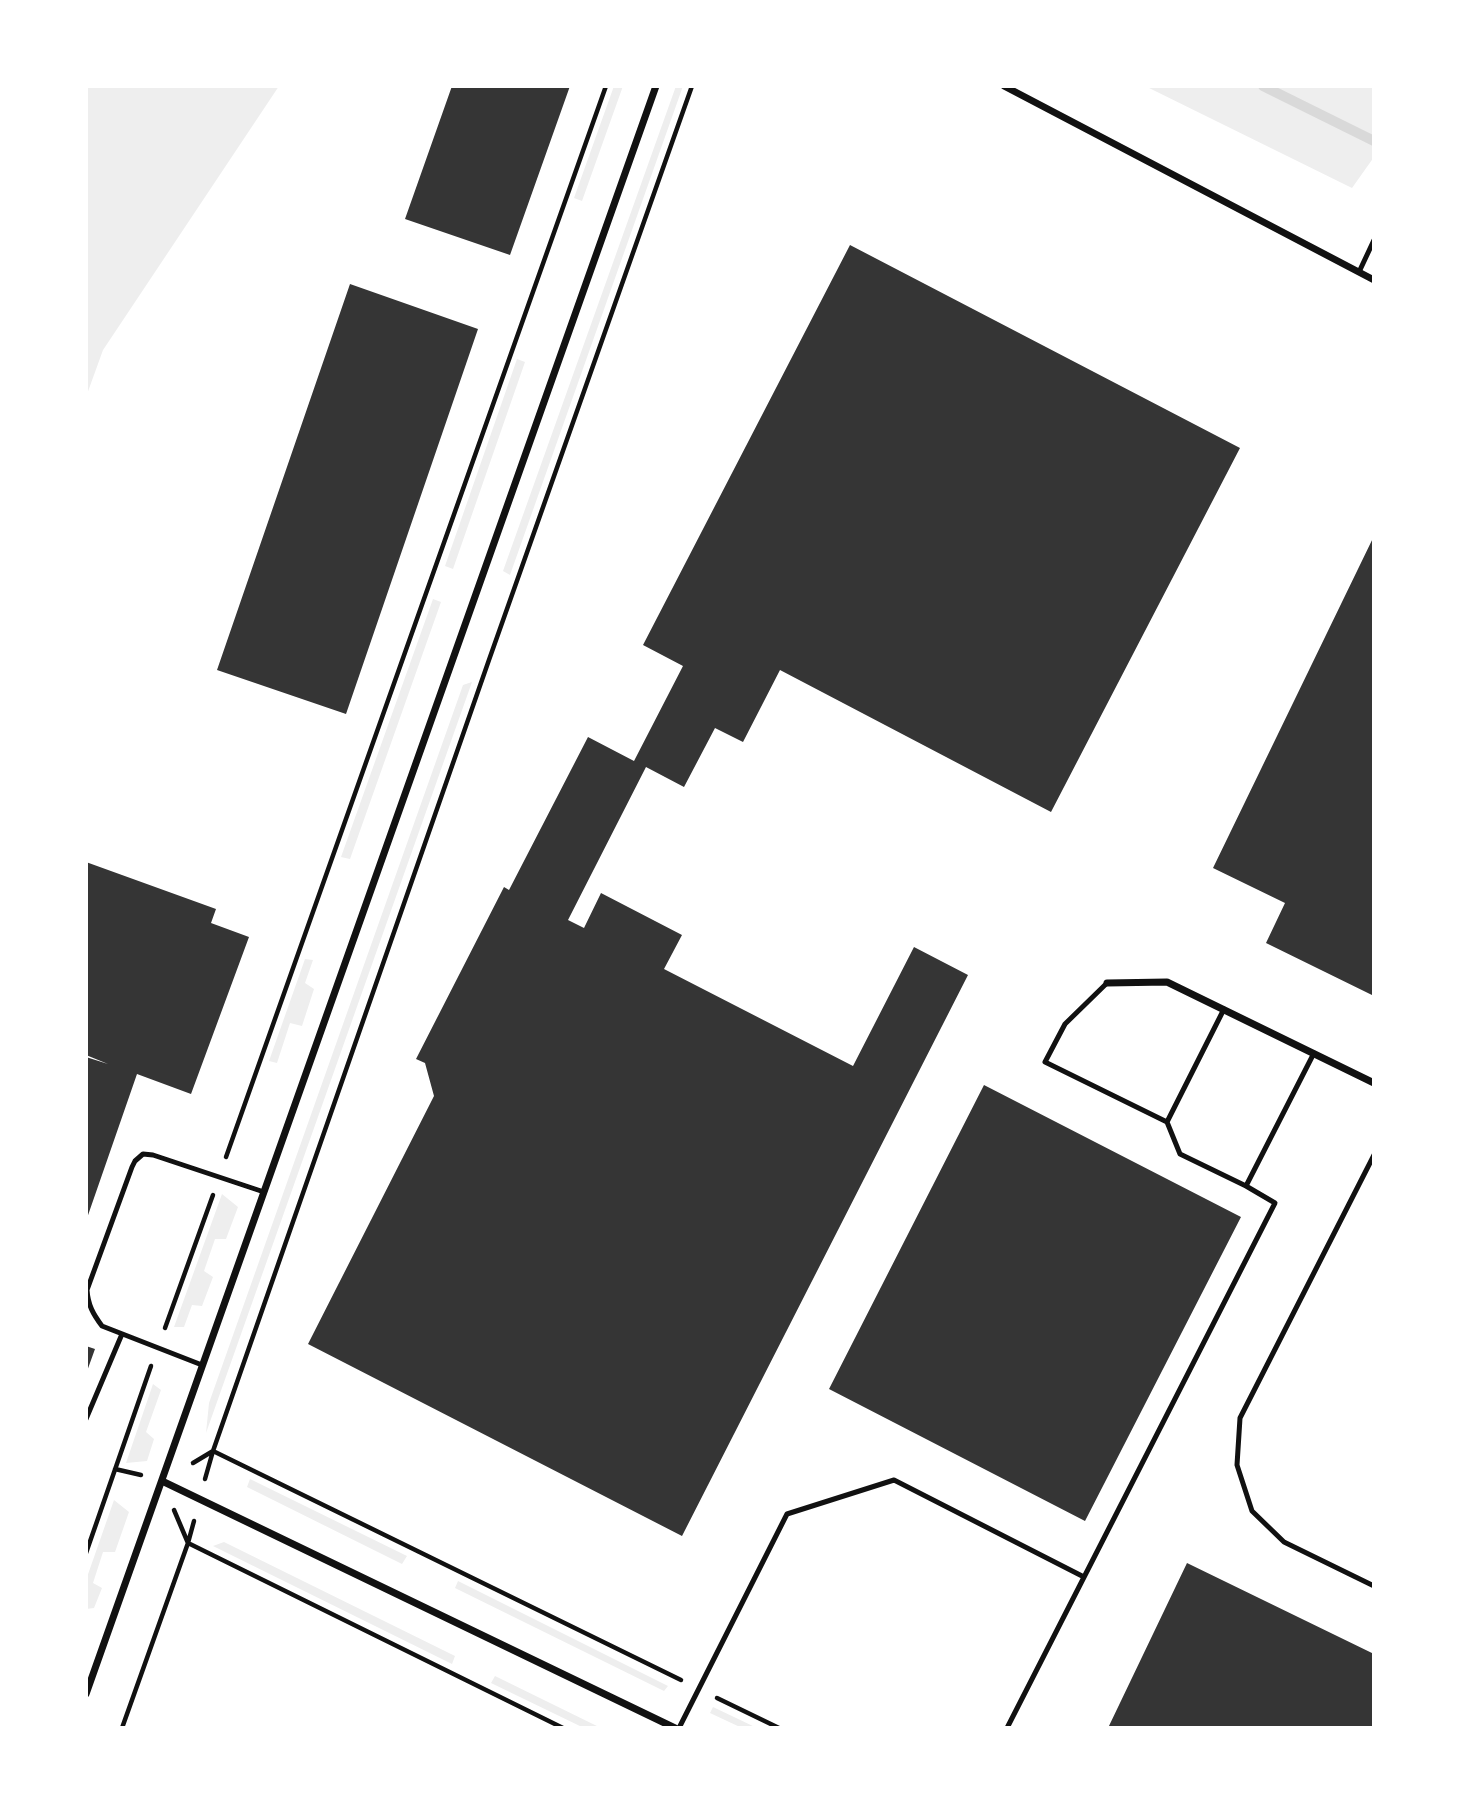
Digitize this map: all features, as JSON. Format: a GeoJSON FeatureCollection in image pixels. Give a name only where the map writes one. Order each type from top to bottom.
{"type":"FeatureCollection","features":[{"type":"Feature","properties":{"kind":"street"},"geometry":{"type":"LineString","coordinates":[[86,1694],[656,86]]}},
{"type":"Feature","properties":{"kind":"street"},"geometry":{"type":"LineString","coordinates":[[1004,86],[1374,280]]}},
{"type":"Feature","properties":{"kind":"street"},"geometry":{"type":"LineString","coordinates":[[1107,983],[1167,982],[1374,1083]]}},
{"type":"Feature","properties":{"kind":"street"},"geometry":{"type":"LineString","coordinates":[[162,1480],[677,1728]]}},
{"type":"Feature","properties":{"kind":"lane"},"geometry":{"type":"LineString","coordinates":[[1359,272],[1374,240]]}},
{"type":"Feature","properties":{"kind":"lane"},"geometry":{"type":"LineString","coordinates":[[1007,1728],[1275,1203],[1180,1154],[1167,1122],[1045,1062],[1065,1024],[1107,983]]}},
{"type":"Feature","properties":{"kind":"lane"},"geometry":{"type":"LineString","coordinates":[[1167,1122],[1224,1009]]}},
{"type":"Feature","properties":{"kind":"lane"},"geometry":{"type":"LineString","coordinates":[[1246,1186],[1314,1053]]}},
{"type":"Feature","properties":{"kind":"lane"},"geometry":{"type":"LineString","coordinates":[[202,1365],[102,1326],[88,1302],[87,1290],[135,1161],[143,1154],[264,1192]]}},
{"type":"Feature","properties":{"kind":"lane"},"geometry":{"type":"LineString","coordinates":[[1374,1155],[1240,1418],[1237,1465],[1252,1511],[1284,1542],[1374,1586]]}},
{"type":"Feature","properties":{"kind":"lane"},"geometry":{"type":"LineString","coordinates":[[86,1419],[122,1334]]}},
{"type":"Feature","properties":{"kind":"lane"},"geometry":{"type":"LineString","coordinates":[[677,1728],[787,1514],[894,1480],[1084,1577]]}},
{"type":"Feature","properties":{"kind":"path"},"geometry":{"type":"LineString","coordinates":[[86,1553],[606,86]]}},
{"type":"Feature","properties":{"kind":"path"},"geometry":{"type":"LineString","coordinates":[[122,1728],[188,1544],[213,1451],[489,657],[692,86]]}},
{"type":"Feature","properties":{"kind":"path"},"geometry":{"type":"LineString","coordinates":[[213,1451],[162,1480],[188,1544],[563,1728]]}},
{"type":"Feature","properties":{"kind":"path"},"geometry":{"type":"LineString","coordinates":[[213,1451],[779,1728]]}},
{"type":"Feature","properties":{"kind":"shaded area"},"geometry":{"type":"Polygon","coordinates":[[[86,86],[279,86],[103,350],[86,397],[86,86]]]}},
{"type":"Feature","properties":{"kind":"shaded area"},"geometry":{"type":"Polygon","coordinates":[[[614,86],[623,86],[582,201],[574,198],[614,86]]]}},
{"type":"Feature","properties":{"kind":"shaded area"},"geometry":{"type":"Polygon","coordinates":[[[676,86],[683,86],[510,575],[503,571],[676,86]]]}},
{"type":"Feature","properties":{"kind":"shaded area"},"geometry":{"type":"Polygon","coordinates":[[[1145,86],[1374,86],[1374,157],[1352,188],[1145,86]]]}},
{"type":"Feature","properties":{"kind":"shaded area"},"geometry":{"type":"Polygon","coordinates":[[[517,359],[525,362],[453,569],[445,566],[517,359]]]}},
{"type":"Feature","properties":{"kind":"shaded area"},"geometry":{"type":"Polygon","coordinates":[[[433,599],[441,602],[350,859],[341,857],[433,599]]]}},
{"type":"Feature","properties":{"kind":"shaded area"},"geometry":{"type":"Polygon","coordinates":[[[472,682],[206,1433],[209,1403],[463,685],[472,682]]]}},
{"type":"Feature","properties":{"kind":"shaded area"},"geometry":{"type":"Polygon","coordinates":[[[305,959],[313,960],[305,983],[314,989],[302,1026],[290,1023],[277,1063],[269,1061],[305,959]]]}},
{"type":"Feature","properties":{"kind":"shaded area"},"geometry":{"type":"Polygon","coordinates":[[[222,1194],[238,1207],[226,1239],[215,1239],[204,1271],[213,1277],[202,1306],[192,1305],[184,1327],[174,1327],[222,1194]]]}},
{"type":"Feature","properties":{"kind":"shaded area"},"geometry":{"type":"Polygon","coordinates":[[[153,1384],[161,1390],[146,1432],[154,1439],[147,1461],[126,1463],[153,1384]]]}},
{"type":"Feature","properties":{"kind":"shaded area"},"geometry":{"type":"Polygon","coordinates":[[[250,1479],[407,1556],[402,1564],[247,1487],[250,1479]]]}},
{"type":"Feature","properties":{"kind":"shaded area"},"geometry":{"type":"Polygon","coordinates":[[[114,1500],[129,1512],[115,1552],[103,1552],[93,1583],[102,1588],[94,1608],[86,1609],[86,1580],[114,1500]]]}},
{"type":"Feature","properties":{"kind":"shaded area"},"geometry":{"type":"Polygon","coordinates":[[[224,1542],[455,1656],[452,1664],[213,1546],[224,1542]]]}},
{"type":"Feature","properties":{"kind":"shaded area"},"geometry":{"type":"Polygon","coordinates":[[[458,1581],[668,1686],[664,1691],[455,1588],[458,1581]]]}},
{"type":"Feature","properties":{"kind":"shaded area"},"geometry":{"type":"Polygon","coordinates":[[[495,1676],[601,1728],[584,1728],[491,1683],[495,1676]]]}},
{"type":"Feature","properties":{"kind":"shaded area"},"geometry":{"type":"Polygon","coordinates":[[[713,1707],[757,1728],[742,1728],[710,1713],[713,1707]]]}},
{"type":"Feature","properties":{"kind":"building"},"geometry":{"type":"Polygon","coordinates":[[[452,86],[570,86],[510,255],[405,219],[452,86]]]}},
{"type":"Feature","properties":{"kind":"building"},"geometry":{"type":"Polygon","coordinates":[[[850,245],[1240,448],[1051,812],[780,670],[743,742],[715,728],[684,787],[646,767],[568,920],[584,928],[601,893],[682,935],[664,969],[853,1066],[914,947],[968,975],[682,1536],[308,1344],[434,1096],[425,1063],[416,1059],[504,887],[509,890],[588,737],[634,761],[683,666],[643,645],[850,245]]]}},
{"type":"Feature","properties":{"kind":"building"},"geometry":{"type":"Polygon","coordinates":[[[350,284],[478,329],[346,714],[217,670],[350,284]]]}},
{"type":"Feature","properties":{"kind":"building"},"geometry":{"type":"Polygon","coordinates":[[[1374,536],[1374,996],[1266,943],[1285,903],[1213,868],[1374,536]]]}},
{"type":"Feature","properties":{"kind":"building"},"geometry":{"type":"Polygon","coordinates":[[[86,862],[216,909],[211,923],[249,937],[191,1094],[137,1074],[86,1221],[86,1057],[108,1064],[86,1055],[86,862]]]}},
{"type":"Feature","properties":{"kind":"building"},"geometry":{"type":"Polygon","coordinates":[[[984,1085],[1241,1217],[1085,1521],[829,1389],[984,1085]]]}},
{"type":"Feature","properties":{"kind":"building"},"geometry":{"type":"Polygon","coordinates":[[[86,1346],[95,1349],[86,1374],[86,1346]]]}},
{"type":"Feature","properties":{"kind":"building"},"geometry":{"type":"Polygon","coordinates":[[[1187,1563],[1374,1654],[1374,1728],[1108,1728],[1187,1563]]]}},
{"type":"Feature","properties":{"kind":"waterway"},"geometry":{"type":"LineString","coordinates":[[1263,86],[1374,141]]}}]}
